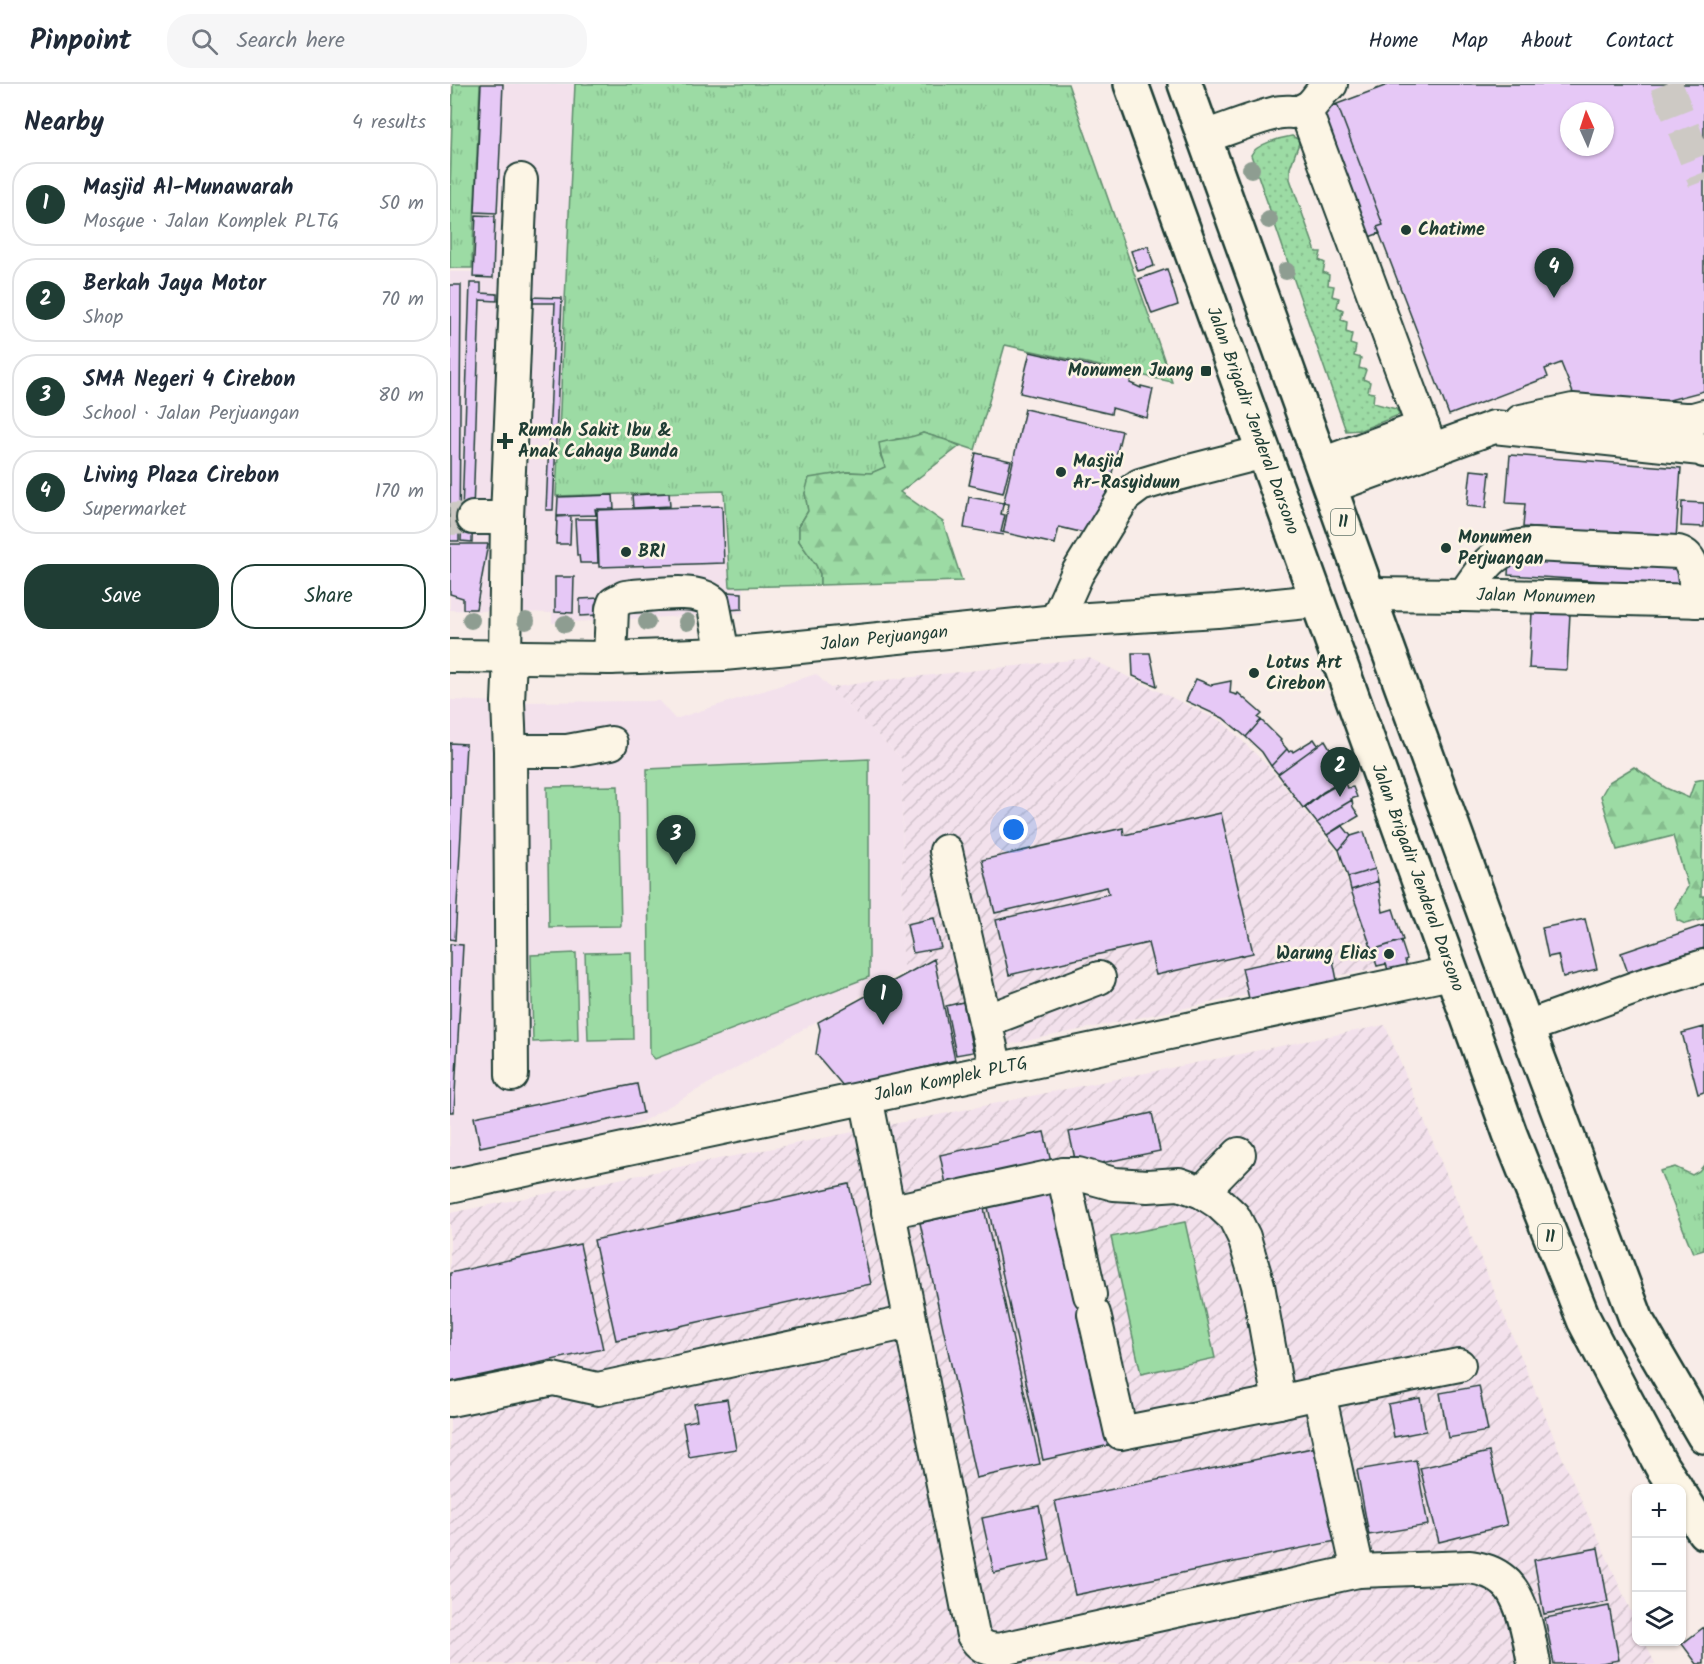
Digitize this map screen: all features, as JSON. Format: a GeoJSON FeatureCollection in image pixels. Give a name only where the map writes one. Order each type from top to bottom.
{"type":"FeatureCollection","features":[{"type":"Feature","properties":{"kind":"highway","name":"Jalan Brigadir Jenderal Darsono"},"geometry":{"type":"LineString","coordinates":[[1131,84],[1517,1154],[1584,1320],[1662,1467],[1673,1484]]}},
{"type":"Feature","properties":{"kind":"highway","name":"11"},"geometry":{"type":"LineString","coordinates":[[1185,84],[1337,476],[1368,594],[1637,1321],[1704,1436]]}},
{"type":"Feature","properties":{"kind":"highway"},"geometry":{"type":"LineString","coordinates":[[1451,973],[1502,959]]}},
{"type":"Feature","properties":{"kind":"highway"},"geometry":{"type":"LineString","coordinates":[[1686,1503],[1704,1532]]}},
{"type":"Feature","properties":{"kind":"street"},"geometry":{"type":"LineString","coordinates":[[1206,143],[1279,112],[1300,111],[1312,105],[1324,88],[1331,84]]}},
{"type":"Feature","properties":{"kind":"street"},"geometry":{"type":"LineString","coordinates":[[1300,111],[1427,438]]}},
{"type":"Feature","properties":{"kind":"street"},"geometry":{"type":"LineString","coordinates":[[512,1075],[507,518],[521,180]]}},
{"type":"Feature","properties":{"kind":"street"},"geometry":{"type":"LineString","coordinates":[[1337,476],[1427,438],[1494,427],[1573,410],[1684,419],[1704,416]]}},
{"type":"Feature","properties":{"kind":"street"},"geometry":{"type":"LineString","coordinates":[[1494,427],[1703,449]]}},
{"type":"Feature","properties":{"kind":"street"},"geometry":{"type":"LineString","coordinates":[[1056,621],[1077,574],[1124,497],[1140,485],[1264,452]]}},
{"type":"Feature","properties":{"kind":"street"},"geometry":{"type":"LineString","coordinates":[[473,518],[507,518]]}},
{"type":"Feature","properties":{"kind":"street"},"geometry":{"type":"LineString","coordinates":[[1464,595],[1489,560],[1498,553],[1520,545],[1533,545],[1684,554],[1693,568],[1700,601]]}},
{"type":"Feature","properties":{"kind":"street"},"geometry":{"type":"LineString","coordinates":[[610,658],[614,603],[625,597],[687,593],[705,596],[713,602],[723,654]]}},
{"type":"Feature","properties":{"kind":"street","name":"Jalan Monumen"},"geometry":{"type":"LineString","coordinates":[[1368,594],[1700,601]]}},
{"type":"Feature","properties":{"kind":"street","name":"Jalan Perjuangan"},"geometry":{"type":"LineString","coordinates":[[450,656],[610,658],[723,654],[1056,621],[1217,611],[1317,601]]}},
{"type":"Feature","properties":{"kind":"street"},"geometry":{"type":"LineString","coordinates":[[510,751],[567,751],[611,743]]}},
{"type":"Feature","properties":{"kind":"street"},"geometry":{"type":"LineString","coordinates":[[946,852],[996,1069]]}},
{"type":"Feature","properties":{"kind":"street"},"geometry":{"type":"LineString","coordinates":[[1527,1027],[1643,985],[1704,966]]}},
{"type":"Feature","properties":{"kind":"street","name":"Jalan Komplek PLTG"},"geometry":{"type":"LineString","coordinates":[[450,1186],[1451,973]]}},
{"type":"Feature","properties":{"kind":"street"},"geometry":{"type":"LineString","coordinates":[[986,1021],[1099,978]]}},
{"type":"Feature","properties":{"kind":"street"},"geometry":{"type":"LineString","coordinates":[[866,1097],[973,1635],[977,1642],[992,1651],[1358,1571],[1470,1567],[1486,1570],[1507,1582],[1527,1628],[1534,1664]]}},
{"type":"Feature","properties":{"kind":"street"},"geometry":{"type":"LineString","coordinates":[[1202,1192],[1239,1154]]}},
{"type":"Feature","properties":{"kind":"street"},"geometry":{"type":"LineString","coordinates":[[888,1212],[1063,1174],[1078,1174],[1114,1184],[1148,1186],[1179,1184],[1202,1192],[1234,1217],[1244,1237],[1258,1285],[1279,1402]]}},
{"type":"Feature","properties":{"kind":"street"},"geometry":{"type":"LineString","coordinates":[[1063,1174],[1120,1433],[1459,1365]]}},
{"type":"Feature","properties":{"kind":"street"},"geometry":{"type":"LineString","coordinates":[[450,1400],[553,1379],[598,1389],[910,1322]]}},
{"type":"Feature","properties":{"kind":"street"},"geometry":{"type":"LineString","coordinates":[[1319,1394],[1358,1571]]}},
{"type":"Feature","properties":{"kind":"shaded area","name":"Rumah Sakit Ibu & Anak Cahaya Bunda"},"geometry":{"type":"Polygon","coordinates":[[[480,84],[575,84],[557,496],[724,491],[730,587],[743,587],[743,613],[552,623],[552,613],[450,610],[450,272],[473,272],[480,84]]]}},
{"type":"Feature","properties":{"kind":"shaded area"},"geometry":{"type":"Polygon","coordinates":[[[1089,658],[1223,722],[1267,765],[1337,852],[1378,968],[1336,976],[1330,949],[1242,968],[1248,995],[954,1056],[935,959],[903,975],[902,759],[830,688],[1089,658]]]}},
{"type":"Feature","properties":{"kind":"shaded area"},"geometry":{"type":"Polygon","coordinates":[[[816,674],[902,759],[903,972],[624,1132],[450,1169],[450,700],[659,701],[675,719],[816,674]]]}},
{"type":"Feature","properties":{"kind":"shaded area"},"geometry":{"type":"Polygon","coordinates":[[[1385,1025],[1562,1457],[1632,1614],[1632,1646],[1647,1646],[1655,1664],[450,1664],[450,1213],[1385,1025]]]}},
{"type":"Feature","properties":{"kind":"green space"},"geometry":{"type":"Polygon","coordinates":[[[453,84],[480,84],[472,268],[450,268],[453,84]]]}},
{"type":"Feature","properties":{"kind":"green space"},"geometry":{"type":"Polygon","coordinates":[[[575,84],[1068,84],[1172,382],[1005,345],[975,450],[923,433],[912,438],[896,439],[880,455],[886,467],[872,473],[847,472],[805,493],[808,511],[799,526],[799,541],[816,565],[820,574],[820,585],[730,587],[724,491],[556,496],[575,84]]]}},
{"type":"Feature","properties":{"kind":"green space"},"geometry":{"type":"Polygon","coordinates":[[[1292,136],[1299,140],[1299,143],[1290,168],[1290,179],[1316,252],[1321,252],[1319,260],[1325,263],[1323,272],[1329,275],[1328,285],[1334,286],[1332,296],[1339,298],[1337,307],[1343,310],[1341,320],[1347,322],[1346,332],[1352,334],[1350,344],[1356,346],[1354,356],[1361,358],[1359,368],[1366,370],[1363,379],[1370,382],[1368,392],[1374,393],[1373,403],[1396,409],[1399,413],[1399,415],[1361,430],[1346,431],[1251,155],[1263,145],[1292,136]]]}},
{"type":"Feature","properties":{"kind":"green space"},"geometry":{"type":"Polygon","coordinates":[[[923,433],[960,446],[900,492],[943,522],[962,581],[820,585],[820,574],[816,565],[799,541],[799,526],[808,511],[805,493],[809,478],[847,472],[871,473],[885,467],[879,443],[923,433]]]}},
{"type":"Feature","properties":{"kind":"green space"},"geometry":{"type":"Polygon","coordinates":[[[869,759],[869,977],[655,1059],[650,1054],[647,769],[869,759]]]}},
{"type":"Feature","properties":{"kind":"green space"},"geometry":{"type":"Polygon","coordinates":[[[1634,767],[1666,788],[1689,798],[1695,781],[1704,779],[1701,896],[1704,896],[1704,919],[1685,924],[1677,920],[1675,908],[1688,887],[1673,836],[1617,850],[1601,796],[1609,782],[1634,767]]]}},
{"type":"Feature","properties":{"kind":"green space"},"geometry":{"type":"Polygon","coordinates":[[[618,786],[621,926],[549,927],[547,787],[618,786]]]}},
{"type":"Feature","properties":{"kind":"green space"},"geometry":{"type":"Polygon","coordinates":[[[631,952],[633,1039],[588,1040],[585,953],[631,952]]]}},
{"type":"Feature","properties":{"kind":"green space"},"geometry":{"type":"Polygon","coordinates":[[[576,953],[578,1040],[533,1042],[531,955],[576,953]]]}},
{"type":"Feature","properties":{"kind":"green space"},"geometry":{"type":"Polygon","coordinates":[[[1704,1165],[1704,1250],[1693,1253],[1660,1171],[1675,1167],[1692,1175],[1704,1165]]]}},
{"type":"Feature","properties":{"kind":"green space"},"geometry":{"type":"Polygon","coordinates":[[[1185,1222],[1215,1358],[1141,1374],[1111,1237],[1185,1222]]]}},
{"type":"Feature","properties":{"kind":"building"},"geometry":{"type":"Polygon","coordinates":[[[481,84],[503,84],[497,213],[475,212],[481,84]]]}},
{"type":"Feature","properties":{"kind":"building"},"geometry":{"type":"Polygon","coordinates":[[[1390,84],[1704,84],[1704,391],[1658,403],[1575,398],[1561,363],[1545,369],[1548,377],[1449,415],[1377,227],[1383,225],[1337,104],[1390,84]]]}},
{"type":"Feature","properties":{"kind":"building"},"geometry":{"type":"Polygon","coordinates":[[[1337,104],[1383,225],[1377,227],[1380,233],[1358,241],[1310,114],[1337,104]]]}},
{"type":"Feature","properties":{"kind":"building"},"geometry":{"type":"Polygon","coordinates":[[[476,215],[495,216],[493,278],[473,277],[476,215]]]}},
{"type":"Feature","properties":{"kind":"building"},"geometry":{"type":"Polygon","coordinates":[[[1148,246],[1154,266],[1138,271],[1131,251],[1148,246]]]}},
{"type":"Feature","properties":{"kind":"building"},"geometry":{"type":"Polygon","coordinates":[[[1167,269],[1178,305],[1152,314],[1139,279],[1167,269]]]}},
{"type":"Feature","properties":{"kind":"building"},"geometry":{"type":"Polygon","coordinates":[[[470,283],[481,283],[481,293],[497,294],[497,301],[480,300],[472,542],[461,541],[470,283]]]}},
{"type":"Feature","properties":{"kind":"building"},"geometry":{"type":"Polygon","coordinates":[[[450,285],[461,285],[459,541],[450,541],[450,285]]]}},
{"type":"Feature","properties":{"kind":"building"},"geometry":{"type":"Polygon","coordinates":[[[530,297],[562,298],[553,510],[546,510],[555,303],[530,303],[530,297]]]}},
{"type":"Feature","properties":{"kind":"building"},"geometry":{"type":"Polygon","coordinates":[[[1030,352],[1132,375],[1130,383],[1141,388],[1141,386],[1153,389],[1147,418],[1112,408],[1111,414],[1020,393],[1030,352]]]}},
{"type":"Feature","properties":{"kind":"building","name":"Masjid Ar-Rasyiduun"},"geometry":{"type":"Polygon","coordinates":[[[1025,409],[1122,431],[1097,536],[1059,527],[1055,544],[1001,532],[1005,515],[1001,514],[1025,409]]]}},
{"type":"Feature","properties":{"kind":"building"},"geometry":{"type":"Polygon","coordinates":[[[976,453],[1011,461],[1003,493],[969,485],[976,453]]]}},
{"type":"Feature","properties":{"kind":"building"},"geometry":{"type":"Polygon","coordinates":[[[1510,455],[1681,468],[1676,539],[1523,527],[1525,504],[1506,503],[1510,455]]]}},
{"type":"Feature","properties":{"kind":"building"},"geometry":{"type":"Polygon","coordinates":[[[1471,470],[1490,472],[1486,508],[1467,506],[1471,470]]]}},
{"type":"Feature","properties":{"kind":"building"},"geometry":{"type":"Polygon","coordinates":[[[669,493],[670,506],[633,508],[632,495],[669,493]]]}},
{"type":"Feature","properties":{"kind":"building"},"geometry":{"type":"Polygon","coordinates":[[[613,495],[614,509],[595,509],[596,515],[557,516],[558,497],[613,495]]]}},
{"type":"Feature","properties":{"kind":"building"},"geometry":{"type":"Polygon","coordinates":[[[969,497],[1009,504],[1003,535],[964,528],[969,497]]]}},
{"type":"Feature","properties":{"kind":"building"},"geometry":{"type":"Polygon","coordinates":[[[1682,502],[1704,503],[1704,527],[1681,526],[1682,502]]]}},
{"type":"Feature","properties":{"kind":"building"},"geometry":{"type":"Polygon","coordinates":[[[722,506],[724,563],[599,567],[597,510],[722,506]]]}},
{"type":"Feature","properties":{"kind":"building"},"geometry":{"type":"Polygon","coordinates":[[[571,516],[570,544],[556,544],[557,517],[571,516]]]}},
{"type":"Feature","properties":{"kind":"building"},"geometry":{"type":"Polygon","coordinates":[[[575,519],[596,519],[598,563],[580,563],[579,555],[577,555],[575,519]]]}},
{"type":"Feature","properties":{"kind":"building"},"geometry":{"type":"Polygon","coordinates":[[[450,544],[488,544],[476,609],[463,609],[463,598],[450,594],[450,544]]]}},
{"type":"Feature","properties":{"kind":"building"},"geometry":{"type":"Polygon","coordinates":[[[1509,558],[1683,561],[1681,586],[1508,575],[1509,558]]]}},
{"type":"Feature","properties":{"kind":"building"},"geometry":{"type":"Polygon","coordinates":[[[555,577],[574,577],[573,613],[555,612],[555,577]]]}},
{"type":"Feature","properties":{"kind":"building"},"geometry":{"type":"Polygon","coordinates":[[[727,592],[742,593],[742,609],[728,610],[727,592]]]}},
{"type":"Feature","properties":{"kind":"building"},"geometry":{"type":"Polygon","coordinates":[[[599,598],[599,615],[580,616],[580,599],[599,598]]]}},
{"type":"Feature","properties":{"kind":"building"},"geometry":{"type":"Polygon","coordinates":[[[1532,612],[1570,613],[1567,670],[1529,668],[1532,612]]]}},
{"type":"Feature","properties":{"kind":"building"},"geometry":{"type":"Polygon","coordinates":[[[1132,653],[1150,653],[1157,686],[1133,676],[1132,653]]]}},
{"type":"Feature","properties":{"kind":"building"},"geometry":{"type":"Polygon","coordinates":[[[1196,679],[1211,685],[1231,681],[1230,693],[1237,695],[1238,693],[1262,714],[1258,718],[1261,720],[1246,737],[1223,718],[1186,701],[1196,679]]]}},
{"type":"Feature","properties":{"kind":"building"},"geometry":{"type":"Polygon","coordinates":[[[1261,720],[1287,749],[1271,766],[1262,752],[1246,737],[1261,720]]]}},
{"type":"Feature","properties":{"kind":"building"},"geometry":{"type":"Polygon","coordinates":[[[1314,739],[1318,745],[1278,774],[1271,766],[1287,749],[1293,752],[1314,739]]]}},
{"type":"Feature","properties":{"kind":"building"},"geometry":{"type":"Polygon","coordinates":[[[1325,740],[1335,757],[1331,759],[1342,781],[1303,808],[1278,774],[1325,740]]]}},
{"type":"Feature","properties":{"kind":"building"},"geometry":{"type":"Polygon","coordinates":[[[450,743],[466,744],[455,940],[450,939],[450,743]]]}},
{"type":"Feature","properties":{"kind":"building"},"geometry":{"type":"Polygon","coordinates":[[[1344,781],[1347,788],[1353,787],[1357,797],[1317,823],[1305,808],[1323,793],[1344,781]]]}},
{"type":"Feature","properties":{"kind":"building"},"geometry":{"type":"Polygon","coordinates":[[[1352,800],[1353,807],[1359,816],[1327,835],[1317,823],[1352,800]]]}},
{"type":"Feature","properties":{"kind":"building"},"geometry":{"type":"Polygon","coordinates":[[[1221,813],[1253,953],[1156,975],[1148,943],[1009,975],[996,920],[1109,894],[1107,887],[995,913],[982,860],[1123,828],[1124,835],[1221,813]]]}},
{"type":"Feature","properties":{"kind":"building"},"geometry":{"type":"Polygon","coordinates":[[[1342,825],[1351,836],[1339,850],[1327,835],[1342,825]]]}},
{"type":"Feature","properties":{"kind":"building"},"geometry":{"type":"Polygon","coordinates":[[[1364,832],[1375,869],[1348,877],[1339,850],[1351,836],[1364,832]]]}},
{"type":"Feature","properties":{"kind":"building"},"geometry":{"type":"Polygon","coordinates":[[[1375,869],[1378,881],[1351,890],[1348,877],[1375,869]]]}},
{"type":"Feature","properties":{"kind":"building"},"geometry":{"type":"Polygon","coordinates":[[[1378,881],[1383,912],[1393,909],[1403,940],[1372,950],[1351,890],[1378,881]]]}},
{"type":"Feature","properties":{"kind":"building"},"geometry":{"type":"Polygon","coordinates":[[[934,918],[941,948],[913,953],[907,924],[934,918]]]}},
{"type":"Feature","properties":{"kind":"building"},"geometry":{"type":"Polygon","coordinates":[[[1585,919],[1597,969],[1563,977],[1558,955],[1548,957],[1542,928],[1585,919]]]}},
{"type":"Feature","properties":{"kind":"building"},"geometry":{"type":"Polygon","coordinates":[[[1704,925],[1704,948],[1628,973],[1621,953],[1704,925]]]}},
{"type":"Feature","properties":{"kind":"building"},"geometry":{"type":"Polygon","coordinates":[[[1401,941],[1407,959],[1405,960],[1407,968],[1389,973],[1386,964],[1377,966],[1372,950],[1401,941]]]}},
{"type":"Feature","properties":{"kind":"building"},"geometry":{"type":"Polygon","coordinates":[[[450,944],[463,945],[454,1112],[450,1112],[450,944]]]}},
{"type":"Feature","properties":{"kind":"building"},"geometry":{"type":"Polygon","coordinates":[[[1331,950],[1338,985],[1250,1003],[1242,968],[1331,950]]]}},
{"type":"Feature","properties":{"kind":"building"},"geometry":{"type":"Polygon","coordinates":[[[934,959],[955,1060],[882,1078],[883,1084],[844,1087],[816,1054],[820,1029],[818,1022],[934,959]]]}},
{"type":"Feature","properties":{"kind":"building"},"geometry":{"type":"Polygon","coordinates":[[[963,1002],[973,1052],[956,1055],[946,1006],[963,1002]]]}},
{"type":"Feature","properties":{"kind":"building"},"geometry":{"type":"Polygon","coordinates":[[[1704,1027],[1704,1092],[1698,1094],[1682,1033],[1704,1027]]]}},
{"type":"Feature","properties":{"kind":"building"},"geometry":{"type":"Polygon","coordinates":[[[637,1084],[643,1113],[480,1147],[474,1117],[637,1084]]]}},
{"type":"Feature","properties":{"kind":"building"},"geometry":{"type":"Polygon","coordinates":[[[1152,1113],[1160,1151],[1077,1168],[1069,1132],[1152,1113]]]}},
{"type":"Feature","properties":{"kind":"building"},"geometry":{"type":"Polygon","coordinates":[[[1044,1132],[1053,1171],[948,1194],[940,1155],[1044,1132]]]}},
{"type":"Feature","properties":{"kind":"building"},"geometry":{"type":"Polygon","coordinates":[[[849,1184],[871,1284],[616,1340],[594,1240],[849,1184]]]}},
{"type":"Feature","properties":{"kind":"building"},"geometry":{"type":"Polygon","coordinates":[[[1058,1192],[1104,1292],[1108,1311],[1114,1444],[1043,1460],[988,1207],[1058,1192]]]}},
{"type":"Feature","properties":{"kind":"building"},"geometry":{"type":"Polygon","coordinates":[[[984,1208],[1040,1464],[976,1478],[920,1223],[984,1208]]]}},
{"type":"Feature","properties":{"kind":"building"},"geometry":{"type":"Polygon","coordinates":[[[580,1244],[603,1349],[450,1382],[450,1273],[580,1244]]]}},
{"type":"Feature","properties":{"kind":"building"},"geometry":{"type":"Polygon","coordinates":[[[1479,1386],[1488,1431],[1448,1438],[1440,1393],[1479,1386]]]}},
{"type":"Feature","properties":{"kind":"building"},"geometry":{"type":"Polygon","coordinates":[[[1420,1398],[1426,1431],[1394,1437],[1388,1404],[1420,1398]]]}},
{"type":"Feature","properties":{"kind":"building"},"geometry":{"type":"Polygon","coordinates":[[[727,1399],[736,1449],[689,1457],[683,1423],[697,1420],[694,1404],[727,1399]]]}},
{"type":"Feature","properties":{"kind":"building"},"geometry":{"type":"Polygon","coordinates":[[[1317,1447],[1336,1541],[1075,1595],[1055,1501],[1317,1447]]]}},
{"type":"Feature","properties":{"kind":"building"},"geometry":{"type":"Polygon","coordinates":[[[1489,1452],[1507,1525],[1439,1542],[1420,1468],[1489,1452]]]}},
{"type":"Feature","properties":{"kind":"building"},"geometry":{"type":"Polygon","coordinates":[[[1416,1460],[1428,1525],[1369,1535],[1357,1470],[1416,1460]]]}},
{"type":"Feature","properties":{"kind":"building"},"geometry":{"type":"Polygon","coordinates":[[[1039,1506],[1050,1560],[994,1573],[982,1518],[1039,1506]]]}},
{"type":"Feature","properties":{"kind":"building"},"geometry":{"type":"Polygon","coordinates":[[[1598,1548],[1608,1602],[1544,1614],[1534,1560],[1598,1548]]]}},
{"type":"Feature","properties":{"kind":"building"},"geometry":{"type":"Polygon","coordinates":[[[1609,1606],[1619,1660],[1596,1664],[1554,1664],[1545,1618],[1609,1606]]]}},
{"type":"Feature","properties":{"kind":"building"},"geometry":{"type":"Polygon","coordinates":[[[1704,1627],[1704,1664],[1697,1664],[1684,1646],[1686,1646],[1686,1641],[1704,1627]]]}},
{"type":"Feature","properties":{"kind":"tunnel"},"geometry":{"type":"LineString","coordinates":[[1666,84],[1704,181]]}},
{"type":"Feature","properties":{"kind":"tunnel"},"geometry":{"type":"LineString","coordinates":[[450,519],[473,518]]}},
{"type":"Feature","properties":{"kind":"place","name":"Chatime"},"geometry":{"type":"Point","coordinates":[1406,230]}},
{"type":"Feature","properties":{"kind":"place","name":"Living Plaza Cirebon"},"geometry":{"type":"Point","coordinates":[1554,298]}},
{"type":"Feature","properties":{"kind":"place","name":"Monumen Juang"},"geometry":{"type":"Point","coordinates":[1206,371]}},
{"type":"Feature","properties":{"kind":"place","name":"Rumah Sakit Ibu & Anak Cahaya Bunda"},"geometry":{"type":"Point","coordinates":[505,441]}},
{"type":"Feature","properties":{"kind":"place","name":"Masjid Ar-Rasyiduun"},"geometry":{"type":"Point","coordinates":[1061,472]}},
{"type":"Feature","properties":{"kind":"place","name":"Monumen Perjuangan"},"geometry":{"type":"Point","coordinates":[1446,548]}},
{"type":"Feature","properties":{"kind":"place","name":"BRI"},"geometry":{"type":"Point","coordinates":[626,552]}},
{"type":"Feature","properties":{"kind":"place","name":"Lotus Art Cirebon"},"geometry":{"type":"Point","coordinates":[1254,673]}},
{"type":"Feature","properties":{"kind":"place","name":"Berkah Jaya Motor"},"geometry":{"type":"Point","coordinates":[1340,797]}},
{"type":"Feature","properties":{"kind":"place","name":"SMA Negeri 4 Cirebon"},"geometry":{"type":"Point","coordinates":[676,865]}},
{"type":"Feature","properties":{"kind":"place","name":"Warung Elias"},"geometry":{"type":"Point","coordinates":[1389,954]}},
{"type":"Feature","properties":{"kind":"place","name":"Masjid Al-Munawarah"},"geometry":{"type":"Point","coordinates":[883,1025]}}]}
